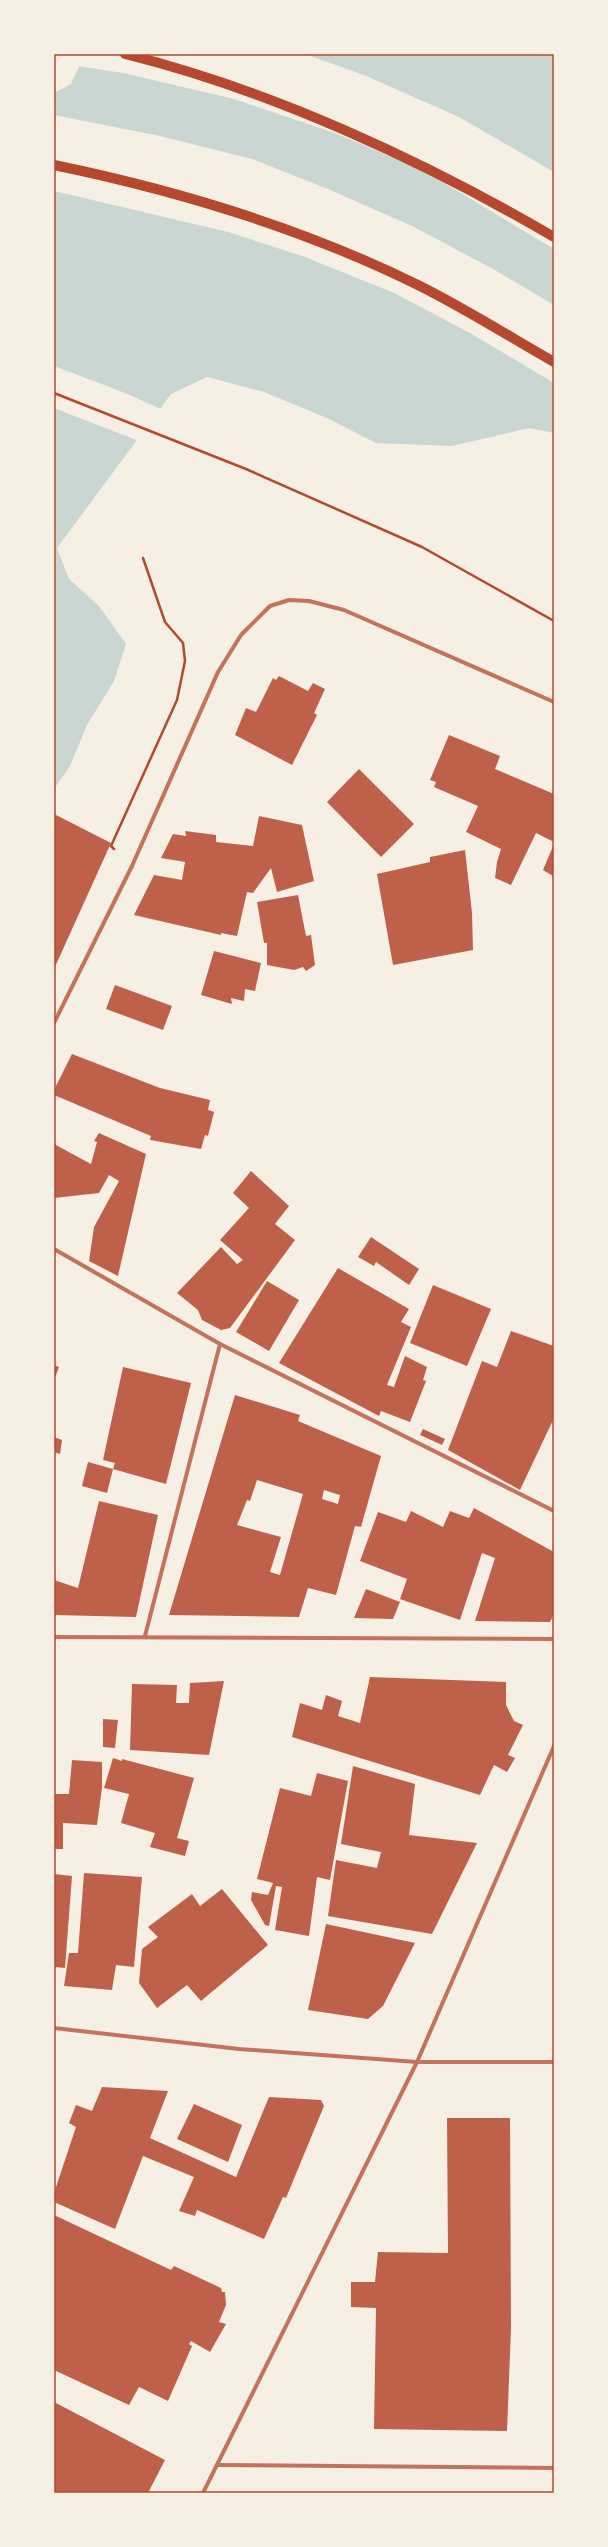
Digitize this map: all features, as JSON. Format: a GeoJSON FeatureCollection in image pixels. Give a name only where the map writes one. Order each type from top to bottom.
{"type":"FeatureCollection","features":[{"type":"Feature","properties":{"kind":"main road"},"geometry":{"type":"LineString","coordinates":[[125,54],[177,67],[308,116],[419,165],[554,237]]}},
{"type":"Feature","properties":{"kind":"main road"},"geometry":{"type":"LineString","coordinates":[[54,165],[118,178],[185,198],[322,243],[420,286],[554,362]]}},
{"type":"Feature","properties":{"kind":"street"},"geometry":{"type":"LineString","coordinates":[[54,1023],[132,866],[218,672],[241,635],[270,606],[289,600],[309,601],[344,610],[554,702]]}},
{"type":"Feature","properties":{"kind":"street"},"geometry":{"type":"LineString","coordinates":[[54,1249],[220,1344],[554,1511]]}},
{"type":"Feature","properties":{"kind":"street"},"geometry":{"type":"LineString","coordinates":[[145,1636],[220,1344]]}},
{"type":"Feature","properties":{"kind":"street"},"geometry":{"type":"LineString","coordinates":[[54,1637],[145,1636],[554,1639]]}},
{"type":"Feature","properties":{"kind":"street"},"geometry":{"type":"LineString","coordinates":[[203,2493],[417,2062],[554,1746]]}},
{"type":"Feature","properties":{"kind":"street"},"geometry":{"type":"LineString","coordinates":[[54,2028],[232,2048],[417,2062],[554,2062]]}},
{"type":"Feature","properties":{"kind":"street"},"geometry":{"type":"LineString","coordinates":[[217,2465],[554,2468]]}},
{"type":"Feature","properties":{"kind":"path"},"geometry":{"type":"LineString","coordinates":[[54,393],[246,469],[422,547],[554,621]]}},
{"type":"Feature","properties":{"kind":"path"},"geometry":{"type":"LineString","coordinates":[[132,866],[111,846],[177,700],[185,660],[182,642],[165,622],[143,558]]}},
{"type":"Feature","properties":{"kind":"shaded area"},"geometry":{"type":"Polygon","coordinates":[[[85,54],[554,54],[554,433],[529,428],[452,446],[376,443],[327,418],[264,392],[207,377],[171,394],[57,548],[69,579],[99,606],[126,644],[114,681],[87,725],[70,766],[54,789],[54,93],[71,84],[85,54]]]}},
{"type":"Feature","properties":{"kind":"pier"},"geometry":{"type":"Polygon","coordinates":[[[82,54],[305,54],[364,75],[459,117],[554,172],[554,249],[419,168],[332,132],[234,99],[123,73],[77,66],[82,54]]]}},
{"type":"Feature","properties":{"kind":"pier"},"geometry":{"type":"Polygon","coordinates":[[[54,115],[160,136],[252,159],[328,189],[412,226],[493,269],[554,305],[554,383],[470,333],[394,293],[305,257],[228,232],[54,191],[54,115]]]}},
{"type":"Feature","properties":{"kind":"pier"},"geometry":{"type":"Polygon","coordinates":[[[54,366],[125,393],[163,410],[139,441],[54,408],[54,366]]]}},
{"type":"Feature","properties":{"kind":"building"},"geometry":{"type":"Polygon","coordinates":[[[279,676],[308,691],[313,683],[325,689],[314,713],[317,715],[292,765],[235,735],[246,708],[256,712],[273,678],[276,680],[279,676]]]}},
{"type":"Feature","properties":{"kind":"building"},"geometry":{"type":"Polygon","coordinates":[[[449,735],[500,756],[495,769],[554,794],[554,842],[536,833],[511,885],[495,878],[497,862],[501,849],[466,832],[478,806],[434,787],[436,782],[430,780],[449,735]]]}},
{"type":"Feature","properties":{"kind":"building"},"geometry":{"type":"Polygon","coordinates":[[[359,769],[414,824],[381,857],[327,802],[359,769]]]}},
{"type":"Feature","properties":{"kind":"building"},"geometry":{"type":"Polygon","coordinates":[[[54,814],[111,843],[54,969],[54,814]]]}},
{"type":"Feature","properties":{"kind":"building"},"geometry":{"type":"Polygon","coordinates":[[[259,816],[302,825],[314,881],[277,892],[271,868],[253,893],[247,892],[237,936],[221,933],[221,935],[134,915],[154,875],[182,880],[185,862],[161,858],[173,834],[186,836],[185,831],[216,835],[216,842],[253,846],[259,816]]]}},
{"type":"Feature","properties":{"kind":"building"},"geometry":{"type":"Polygon","coordinates":[[[554,844],[554,874],[553,876],[543,870],[554,844]]]}},
{"type":"Feature","properties":{"kind":"building"},"geometry":{"type":"Polygon","coordinates":[[[465,850],[472,913],[473,950],[393,965],[377,874],[430,862],[430,857],[465,850]]]}},
{"type":"Feature","properties":{"kind":"building"},"geometry":{"type":"Polygon","coordinates":[[[298,895],[306,936],[311,935],[315,965],[306,971],[303,967],[294,970],[267,965],[267,943],[264,943],[257,902],[298,895]]]}},
{"type":"Feature","properties":{"kind":"building"},"geometry":{"type":"Polygon","coordinates":[[[214,951],[261,963],[255,991],[245,989],[244,1001],[231,998],[232,1004],[201,995],[214,951]]]}},
{"type":"Feature","properties":{"kind":"building"},"geometry":{"type":"Polygon","coordinates":[[[115,985],[172,1006],[163,1030],[106,1009],[115,985]]]}},
{"type":"Feature","properties":{"kind":"building"},"geometry":{"type":"Polygon","coordinates":[[[72,1054],[160,1088],[210,1100],[208,1110],[214,1112],[208,1136],[205,1135],[201,1149],[150,1140],[151,1136],[54,1095],[54,1090],[72,1054]]]}},
{"type":"Feature","properties":{"kind":"building"},"geometry":{"type":"Polygon","coordinates":[[[99,1133],[146,1154],[118,1276],[89,1261],[94,1227],[119,1181],[109,1175],[99,1193],[54,1198],[54,1144],[91,1164],[97,1142],[94,1141],[99,1133]]]}},
{"type":"Feature","properties":{"kind":"building"},"geometry":{"type":"Polygon","coordinates":[[[251,1171],[289,1206],[275,1224],[295,1240],[230,1328],[221,1330],[202,1320],[198,1310],[177,1293],[221,1247],[237,1264],[243,1260],[220,1240],[249,1208],[233,1193],[251,1171]]]}},
{"type":"Feature","properties":{"kind":"building"},"geometry":{"type":"Polygon","coordinates":[[[371,1237],[419,1269],[409,1285],[376,1262],[374,1266],[358,1257],[371,1237]]]}},
{"type":"Feature","properties":{"kind":"building"},"geometry":{"type":"Polygon","coordinates":[[[338,1268],[409,1309],[401,1322],[411,1327],[387,1385],[394,1387],[405,1356],[427,1367],[423,1380],[426,1381],[410,1422],[381,1411],[379,1416],[279,1363],[338,1268]]]}},
{"type":"Feature","properties":{"kind":"building"},"geometry":{"type":"Polygon","coordinates":[[[267,1281],[299,1300],[269,1351],[236,1332],[267,1281]]]}},
{"type":"Feature","properties":{"kind":"building"},"geometry":{"type":"Polygon","coordinates":[[[433,1285],[491,1309],[467,1366],[410,1343],[433,1285]]]}},
{"type":"Feature","properties":{"kind":"building"},"geometry":{"type":"Polygon","coordinates":[[[511,1331],[554,1346],[554,1418],[520,1490],[448,1450],[482,1361],[497,1367],[511,1331]]]}},
{"type":"Feature","properties":{"kind":"building"},"geometry":{"type":"Polygon","coordinates":[[[54,1365],[59,1367],[54,1380],[54,1365]]]}},
{"type":"Feature","properties":{"kind":"building"},"geometry":{"type":"Polygon","coordinates":[[[123,1367],[191,1383],[166,1484],[113,1469],[115,1463],[103,1460],[123,1367]]]}},
{"type":"Feature","properties":{"kind":"building"},"geometry":{"type":"Polygon","coordinates":[[[235,1395],[300,1415],[298,1421],[381,1456],[361,1527],[355,1526],[336,1595],[308,1588],[299,1617],[169,1615],[235,1395]],[[257,1480],[250,1501],[247,1500],[237,1525],[281,1537],[270,1572],[280,1575],[303,1494],[257,1480]],[[324,1490],[322,1499],[338,1504],[340,1495],[324,1490]]]}},
{"type":"Feature","properties":{"kind":"building"},"geometry":{"type":"Polygon","coordinates":[[[423,1429],[445,1439],[442,1445],[420,1435],[423,1429]]]}},
{"type":"Feature","properties":{"kind":"building"},"geometry":{"type":"Polygon","coordinates":[[[54,1437],[62,1440],[60,1454],[54,1452],[54,1437]]]}},
{"type":"Feature","properties":{"kind":"building"},"geometry":{"type":"Polygon","coordinates":[[[88,1462],[113,1469],[107,1493],[82,1486],[88,1462]]]}},
{"type":"Feature","properties":{"kind":"building"},"geometry":{"type":"Polygon","coordinates":[[[99,1501],[158,1515],[136,1617],[54,1615],[54,1580],[78,1588],[99,1501]]]}},
{"type":"Feature","properties":{"kind":"building"},"geometry":{"type":"Polygon","coordinates":[[[474,1508],[554,1552],[554,1614],[550,1622],[475,1621],[495,1558],[482,1553],[460,1620],[400,1599],[407,1579],[360,1561],[378,1512],[406,1522],[411,1511],[443,1527],[450,1511],[469,1518],[474,1508]]]}},
{"type":"Feature","properties":{"kind":"building"},"geometry":{"type":"Polygon","coordinates":[[[366,1589],[400,1602],[393,1619],[354,1618],[366,1589]]]}},
{"type":"Feature","properties":{"kind":"building"},"geometry":{"type":"Polygon","coordinates":[[[370,1677],[506,1682],[506,1705],[514,1721],[523,1725],[508,1755],[515,1758],[507,1772],[494,1765],[480,1795],[292,1737],[300,1703],[322,1710],[326,1695],[342,1701],[338,1716],[360,1723],[370,1677]]]}},
{"type":"Feature","properties":{"kind":"building"},"geometry":{"type":"Polygon","coordinates":[[[224,1681],[209,1755],[130,1750],[132,1684],[177,1685],[176,1703],[189,1703],[190,1683],[224,1681]]]}},
{"type":"Feature","properties":{"kind":"building"},"geometry":{"type":"Polygon","coordinates":[[[103,1719],[118,1720],[115,1748],[103,1747],[103,1719]]]}},
{"type":"Feature","properties":{"kind":"building"},"geometry":{"type":"Polygon","coordinates":[[[113,1758],[194,1778],[177,1838],[189,1841],[185,1856],[150,1847],[155,1833],[121,1823],[129,1794],[104,1788],[113,1758]]]}},
{"type":"Feature","properties":{"kind":"building"},"geometry":{"type":"Polygon","coordinates":[[[72,1760],[102,1762],[102,1788],[97,1825],[63,1823],[63,1849],[54,1849],[54,1794],[69,1794],[72,1760]]]}},
{"type":"Feature","properties":{"kind":"building"},"geometry":{"type":"Polygon","coordinates":[[[353,1766],[415,1784],[409,1835],[477,1843],[432,1934],[328,1916],[336,1860],[377,1868],[381,1852],[341,1844],[353,1766]]]}},
{"type":"Feature","properties":{"kind":"building"},"geometry":{"type":"Polygon","coordinates":[[[317,1773],[348,1781],[330,1880],[317,1877],[309,1936],[275,1930],[282,1887],[276,1886],[269,1926],[265,1925],[251,1900],[252,1892],[268,1895],[273,1883],[257,1879],[280,1788],[311,1796],[317,1773]]]}},
{"type":"Feature","properties":{"kind":"building"},"geometry":{"type":"Polygon","coordinates":[[[84,1873],[142,1877],[134,1967],[116,1965],[112,1990],[64,1986],[69,1953],[78,1953],[84,1873]]]}},
{"type":"Feature","properties":{"kind":"building"},"geometry":{"type":"Polygon","coordinates":[[[54,1874],[72,1876],[65,1968],[54,1967],[54,1874]]]}},
{"type":"Feature","properties":{"kind":"building"},"geometry":{"type":"Polygon","coordinates":[[[222,1889],[268,1945],[201,2001],[187,1985],[157,2008],[139,1983],[142,1949],[158,1937],[148,1927],[192,1894],[200,1906],[222,1889]]]}},
{"type":"Feature","properties":{"kind":"building"},"geometry":{"type":"Polygon","coordinates":[[[326,1924],[415,1943],[383,2006],[368,2019],[308,2010],[326,1924]]]}},
{"type":"Feature","properties":{"kind":"building"},"geometry":{"type":"Polygon","coordinates":[[[102,2087],[168,2091],[150,2138],[236,2177],[269,2097],[321,2100],[324,2106],[286,2198],[283,2197],[264,2239],[197,2210],[195,2216],[179,2211],[194,2177],[143,2156],[115,2229],[54,2202],[54,2193],[76,2127],[69,2123],[76,2105],[92,2111],[102,2087]]]}},
{"type":"Feature","properties":{"kind":"building"},"geometry":{"type":"Polygon","coordinates":[[[194,2104],[242,2125],[228,2162],[177,2139],[194,2104]]]}},
{"type":"Feature","properties":{"kind":"building"},"geometry":{"type":"Polygon","coordinates":[[[447,2118],[510,2118],[511,2328],[507,2431],[374,2429],[376,2308],[351,2307],[351,2282],[375,2282],[378,2252],[448,2253],[447,2118]]]}},
{"type":"Feature","properties":{"kind":"building"},"geometry":{"type":"Polygon","coordinates":[[[54,2215],[171,2270],[174,2266],[221,2288],[222,2292],[225,2292],[226,2305],[219,2322],[226,2324],[210,2352],[191,2341],[189,2344],[192,2346],[168,2401],[139,2387],[129,2405],[54,2370],[54,2215]]]}},
{"type":"Feature","properties":{"kind":"building"},"geometry":{"type":"Polygon","coordinates":[[[54,2402],[165,2460],[148,2493],[54,2493],[54,2402]]]}}]}
